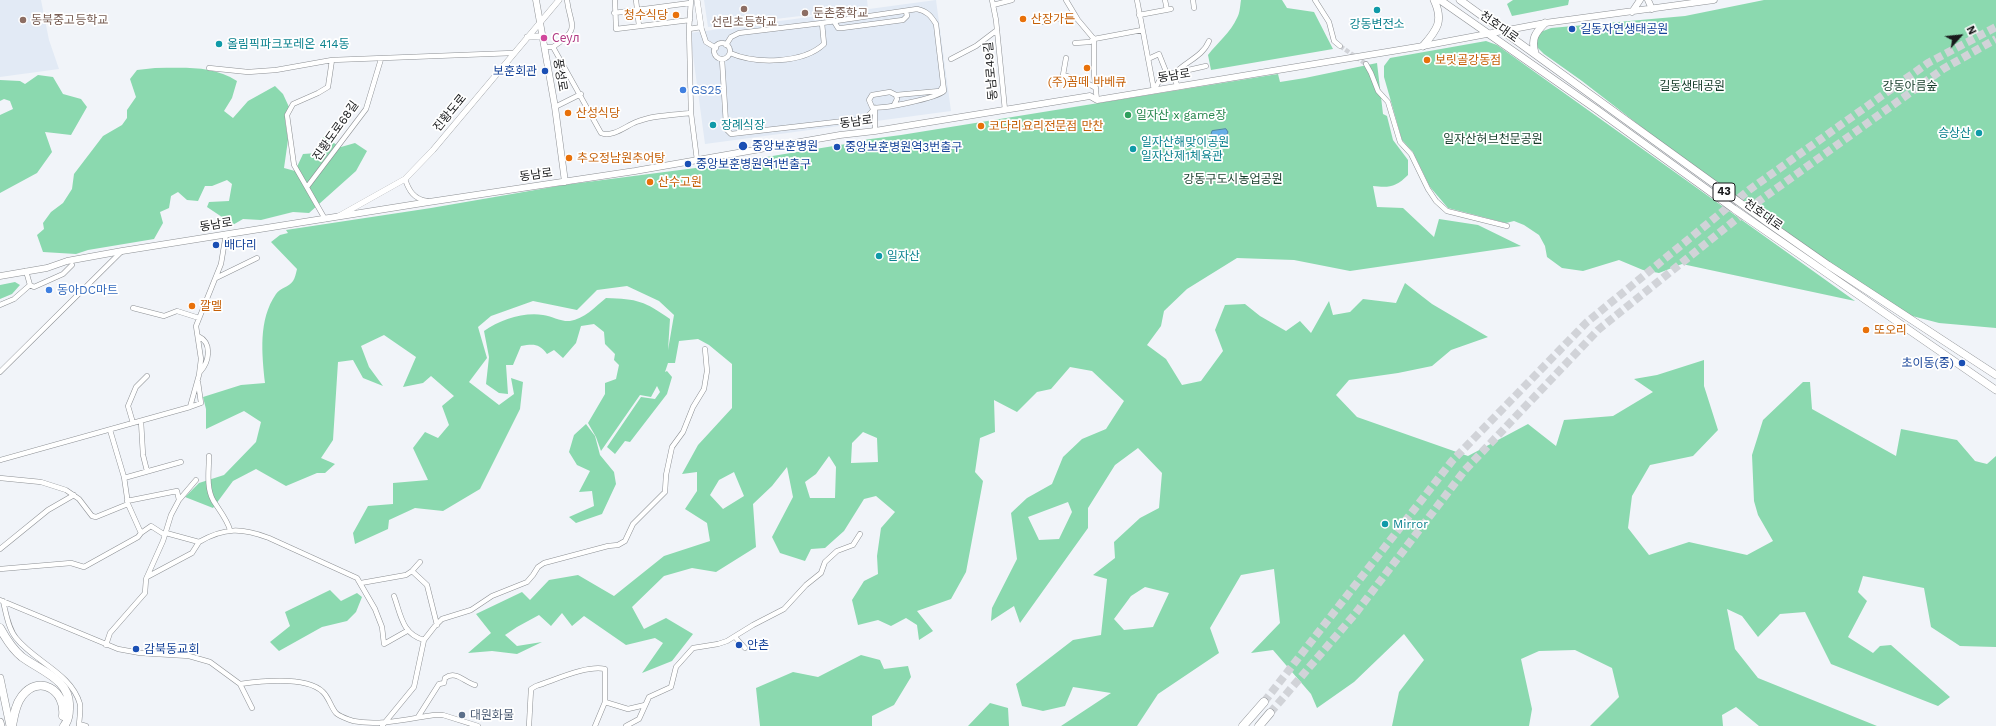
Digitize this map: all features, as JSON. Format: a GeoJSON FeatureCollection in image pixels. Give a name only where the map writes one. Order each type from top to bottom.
{"type":"FeatureCollection","features":[{"type":"Feature","properties":{"kind":"highway"},"geometry":{"type":"LineString","coordinates":[[0,628],[15,651],[23,658],[53,676],[64,689],[70,704],[69,713],[64,726]]}},
{"type":"Feature","properties":{"kind":"highway"},"geometry":{"type":"LineString","coordinates":[[11,726],[15,709],[22,695],[41,686],[54,689],[62,700],[64,716],[59,726]]}},
{"type":"Feature","properties":{"kind":"highway"},"geometry":{"type":"LineString","coordinates":[[1243,726],[1264,702]]}},
{"type":"Feature","properties":{"kind":"highway"},"geometry":{"type":"LineString","coordinates":[[1259,726],[1270,714],[1262,726]]}},
{"type":"Feature","properties":{"kind":"main road","name":"풍성로"},"geometry":{"type":"LineString","coordinates":[[536,0],[555,107],[565,182]]}},
{"type":"Feature","properties":{"kind":"main road"},"geometry":{"type":"LineString","coordinates":[[1423,46],[1438,28],[1439,10],[1434,0]]}},
{"type":"Feature","properties":{"kind":"main road","name":"천호대로"},"geometry":{"type":"LineString","coordinates":[[1440,0],[1488,32],[1740,213],[1996,390]]}},
{"type":"Feature","properties":{"kind":"main road"},"geometry":{"type":"LineString","coordinates":[[1632,12],[1640,0]]}},
{"type":"Feature","properties":{"kind":"main road"},"geometry":{"type":"LineString","coordinates":[[1648,0],[1652,9]]}},
{"type":"Feature","properties":{"kind":"main road","name":"동남로"},"geometry":{"type":"LineString","coordinates":[[0,276],[47,268],[67,261],[122,251],[325,218],[565,182],[840,135],[875,131],[1090,96],[1097,100],[1423,46],[1488,32],[1714,0]]}},
{"type":"Feature","properties":{"kind":"main road","name":"천호대로"},"geometry":{"type":"LineString","coordinates":[[1466,1],[1502,30],[1768,223],[1828,265],[1996,375]]}},
{"type":"Feature","properties":{"kind":"main road"},"geometry":{"type":"LineString","coordinates":[[1535,53],[1533,38],[1536,31],[1545,23]]}},
{"type":"Feature","properties":{"kind":"main road"},"geometry":{"type":"LineString","coordinates":[[0,678],[11,726]]}},
{"type":"Feature","properties":{"kind":"main road"},"geometry":{"type":"LineString","coordinates":[[0,722],[1,726]]}},
{"type":"Feature","properties":{"kind":"street","name":"진황도로"},"geometry":{"type":"LineString","coordinates":[[338,216],[405,179],[433,150],[559,0]]}},
{"type":"Feature","properties":{"kind":"street"},"geometry":{"type":"LineString","coordinates":[[544,47],[553,47],[565,37],[572,28],[572,16],[568,0]]}},
{"type":"Feature","properties":{"kind":"street"},"geometry":{"type":"LineString","coordinates":[[615,0],[614,13],[616,29],[690,20]]}},
{"type":"Feature","properties":{"kind":"street"},"geometry":{"type":"LineString","coordinates":[[636,0],[639,26]]}},
{"type":"Feature","properties":{"kind":"street"},"geometry":{"type":"LineString","coordinates":[[697,0],[701,28],[706,42],[716,48]]}},
{"type":"Feature","properties":{"kind":"street","name":"동남로49길"},"geometry":{"type":"LineString","coordinates":[[1005,110],[993,2],[1012,0]]}},
{"type":"Feature","properties":{"kind":"street"},"geometry":{"type":"LineString","coordinates":[[1066,0],[1074,15],[1094,39],[1097,100]]}},
{"type":"Feature","properties":{"kind":"street"},"geometry":{"type":"LineString","coordinates":[[1137,0],[1154,90]]}},
{"type":"Feature","properties":{"kind":"street"},"geometry":{"type":"LineString","coordinates":[[1139,15],[1169,10],[1165,0]]}},
{"type":"Feature","properties":{"kind":"street"},"geometry":{"type":"LineString","coordinates":[[1193,0],[1194,8]]}},
{"type":"Feature","properties":{"kind":"street"},"geometry":{"type":"LineString","coordinates":[[1315,0],[1329,22],[1334,41],[1340,46]]}},
{"type":"Feature","properties":{"kind":"street"},"geometry":{"type":"LineString","coordinates":[[614,13],[691,2],[688,29],[691,113],[698,160]]}},
{"type":"Feature","properties":{"kind":"street"},"geometry":{"type":"LineString","coordinates":[[836,21],[835,23],[838,28],[842,28],[903,20],[907,16],[906,11]]}},
{"type":"Feature","properties":{"kind":"street"},"geometry":{"type":"LineString","coordinates":[[722,59],[726,124],[728,132],[731,134],[862,119],[868,116],[875,108],[938,96],[944,91],[936,24],[932,18],[923,11],[906,11],[739,33],[731,37],[726,45]]}},
{"type":"Feature","properties":{"kind":"street"},"geometry":{"type":"LineString","coordinates":[[1042,22],[1074,15]]}},
{"type":"Feature","properties":{"kind":"street"},"geometry":{"type":"LineString","coordinates":[[730,54],[739,57],[763,60],[788,59],[806,54],[824,44],[822,23]]}},
{"type":"Feature","properties":{"kind":"street"},"geometry":{"type":"LineString","coordinates":[[688,29],[701,28]]}},
{"type":"Feature","properties":{"kind":"street","name":"동남로49길"},"geometry":{"type":"LineString","coordinates":[[951,59],[976,46],[997,30]]}},
{"type":"Feature","properties":{"kind":"street"},"geometry":{"type":"LineString","coordinates":[[1075,43],[1090,42],[1094,39],[1142,30]]}},
{"type":"Feature","properties":{"kind":"street"},"geometry":{"type":"LineString","coordinates":[[527,37],[542,36]]}},
{"type":"Feature","properties":{"kind":"street"},"geometry":{"type":"LineString","coordinates":[[1172,74],[1201,53],[1209,41]]}},
{"type":"Feature","properties":{"kind":"street"},"geometry":{"type":"LineString","coordinates":[[716,48],[722,44],[726,45],[730,49],[730,54]]}},
{"type":"Feature","properties":{"kind":"street"},"geometry":{"type":"LineString","coordinates":[[553,47],[581,94],[597,128],[604,134],[612,133],[637,122],[654,117],[691,113]]}},
{"type":"Feature","properties":{"kind":"street"},"geometry":{"type":"LineString","coordinates":[[716,48],[716,55],[722,59]]}},
{"type":"Feature","properties":{"kind":"street"},"geometry":{"type":"LineString","coordinates":[[209,68],[248,72],[276,70],[332,60],[513,53]]}},
{"type":"Feature","properties":{"kind":"street"},"geometry":{"type":"LineString","coordinates":[[722,59],[727,58],[730,54]]}},
{"type":"Feature","properties":{"kind":"street"},"geometry":{"type":"LineString","coordinates":[[1148,58],[1159,54],[1172,74],[1178,87]]}},
{"type":"Feature","properties":{"kind":"street"},"geometry":{"type":"LineString","coordinates":[[1066,58],[1063,75],[1083,81],[1096,88]]}},
{"type":"Feature","properties":{"kind":"street","name":"진황도로68길"},"geometry":{"type":"LineString","coordinates":[[307,187],[366,109],[381,59]]}},
{"type":"Feature","properties":{"kind":"street"},"geometry":{"type":"LineString","coordinates":[[325,218],[294,165],[287,115],[293,104],[318,94],[328,86],[332,60]]}},
{"type":"Feature","properties":{"kind":"street"},"geometry":{"type":"LineString","coordinates":[[1366,64],[1378,91],[1388,102],[1400,142],[1412,154],[1428,189],[1436,201],[1447,211],[1507,226]]}},
{"type":"Feature","properties":{"kind":"street"},"geometry":{"type":"LineString","coordinates":[[1154,90],[1162,76],[1206,66]]}},
{"type":"Feature","properties":{"kind":"street"},"geometry":{"type":"LineString","coordinates":[[875,108],[869,104],[869,100],[872,95],[890,92],[896,95],[940,91],[944,84]]}},
{"type":"Feature","properties":{"kind":"street","name":"풍성로"},"geometry":{"type":"LineString","coordinates":[[555,107],[581,94]]}},
{"type":"Feature","properties":{"kind":"street"},"geometry":{"type":"LineString","coordinates":[[894,105],[897,101],[896,95]]}},
{"type":"Feature","properties":{"kind":"street"},"geometry":{"type":"LineString","coordinates":[[875,108],[875,131]]}},
{"type":"Feature","properties":{"kind":"street"},"geometry":{"type":"LineString","coordinates":[[405,179],[408,187],[416,198],[429,202]]}},
{"type":"Feature","properties":{"kind":"street"},"geometry":{"type":"LineString","coordinates":[[190,407],[200,372],[196,326],[221,264],[226,234]]}},
{"type":"Feature","properties":{"kind":"street"},"geometry":{"type":"LineString","coordinates":[[0,372],[122,251]]}},
{"type":"Feature","properties":{"kind":"street"},"geometry":{"type":"LineString","coordinates":[[216,278],[257,258]]}},
{"type":"Feature","properties":{"kind":"street"},"geometry":{"type":"LineString","coordinates":[[26,271],[30,284],[34,287],[63,274],[72,265]]}},
{"type":"Feature","properties":{"kind":"street"},"geometry":{"type":"LineString","coordinates":[[0,305],[14,299],[30,284]]}},
{"type":"Feature","properties":{"kind":"street"},"geometry":{"type":"LineString","coordinates":[[133,308],[164,316],[177,311],[199,318]]}},
{"type":"Feature","properties":{"kind":"street"},"geometry":{"type":"LineString","coordinates":[[198,336],[204,339],[207,345],[208,357],[205,366],[200,372]]}},
{"type":"Feature","properties":{"kind":"street"},"geometry":{"type":"LineString","coordinates":[[383,725],[414,687],[424,640],[442,619],[471,610],[492,596],[527,582],[534,575],[538,567],[544,563],[608,546],[618,545],[625,540],[633,524],[665,492],[666,475],[672,447],[684,432],[693,407],[704,389],[707,371],[705,349]]}},
{"type":"Feature","properties":{"kind":"street"},"geometry":{"type":"LineString","coordinates":[[132,423],[128,406],[136,387],[147,376]]}},
{"type":"Feature","properties":{"kind":"street"},"geometry":{"type":"LineString","coordinates":[[0,460],[201,403],[198,381]]}},
{"type":"Feature","properties":{"kind":"street"},"geometry":{"type":"LineString","coordinates":[[141,421],[143,455],[147,471]]}},
{"type":"Feature","properties":{"kind":"street"},"geometry":{"type":"LineString","coordinates":[[110,430],[124,478],[128,502],[141,533]]}},
{"type":"Feature","properties":{"kind":"street"},"geometry":{"type":"LineString","coordinates":[[209,456],[210,489],[213,500],[219,507],[230,530]]}},
{"type":"Feature","properties":{"kind":"street"},"geometry":{"type":"LineString","coordinates":[[124,478],[181,462]]}},
{"type":"Feature","properties":{"kind":"street"},"geometry":{"type":"LineString","coordinates":[[0,478],[41,482],[66,490],[80,499],[92,516],[96,517],[128,502],[177,491],[179,500]]}},
{"type":"Feature","properties":{"kind":"street"},"geometry":{"type":"LineString","coordinates":[[106,645],[110,633],[145,593],[147,577],[166,534],[171,515],[179,500],[196,480]]}},
{"type":"Feature","properties":{"kind":"street"},"geometry":{"type":"LineString","coordinates":[[0,549],[48,510],[74,495]]}},
{"type":"Feature","properties":{"kind":"street"},"geometry":{"type":"LineString","coordinates":[[0,569],[71,563],[84,567],[138,537],[141,533],[152,526],[166,534],[199,542]]}},
{"type":"Feature","properties":{"kind":"street"},"geometry":{"type":"LineString","coordinates":[[147,577],[192,553],[199,542],[212,535],[230,530],[255,533],[357,578],[375,609],[382,627],[384,644],[407,631]]}},
{"type":"Feature","properties":{"kind":"street"},"geometry":{"type":"LineString","coordinates":[[626,726],[639,719],[649,697],[671,687],[676,667],[693,648],[718,644],[735,637],[753,625],[784,609],[806,585],[821,573],[825,562],[838,551],[853,545],[860,534]]}},
{"type":"Feature","properties":{"kind":"street"},"geometry":{"type":"LineString","coordinates":[[361,583],[406,575],[412,572],[420,562]]}},
{"type":"Feature","properties":{"kind":"street"},"geometry":{"type":"LineString","coordinates":[[412,572],[427,585],[436,625]]}},
{"type":"Feature","properties":{"kind":"street"},"geometry":{"type":"LineString","coordinates":[[394,596],[407,631],[414,637],[424,640]]}},
{"type":"Feature","properties":{"kind":"street"},"geometry":{"type":"LineString","coordinates":[[2,600],[106,645],[140,653],[189,656],[210,662],[240,684],[252,708]]}},
{"type":"Feature","properties":{"kind":"street"},"geometry":{"type":"LineString","coordinates":[[2,600],[10,626],[16,638],[32,654],[64,679],[72,688],[80,705],[79,725],[86,726]]}},
{"type":"Feature","properties":{"kind":"street"},"geometry":{"type":"LineString","coordinates":[[735,637],[745,648]]}},
{"type":"Feature","properties":{"kind":"street"},"geometry":{"type":"LineString","coordinates":[[528,726],[531,689],[585,669],[605,669],[605,702],[595,726]]}},
{"type":"Feature","properties":{"kind":"street"},"geometry":{"type":"LineString","coordinates":[[418,717],[439,684],[444,683],[445,678],[449,675],[459,676],[475,685]]}},
{"type":"Feature","properties":{"kind":"street"},"geometry":{"type":"LineString","coordinates":[[240,684],[269,681],[295,682],[314,686],[323,692],[339,715],[354,721],[377,726],[418,717],[443,715],[478,726]]}},
{"type":"Feature","properties":{"kind":"street"},"geometry":{"type":"LineString","coordinates":[[605,702],[628,709],[645,705]]}},
{"type":"Feature","properties":{"kind":"shaded area","name":"동북중고등학교"},"geometry":{"type":"Polygon","coordinates":[[[0,0],[41,0],[49,40],[59,69],[0,77],[0,0]]]}},
{"type":"Feature","properties":{"kind":"shaded area","name":"선린초등학교"},"geometry":{"type":"Polygon","coordinates":[[[704,0],[867,0],[868,8],[708,27],[704,0]]]}},
{"type":"Feature","properties":{"kind":"shaded area","name":"중앙보훈병원"},"geometry":{"type":"Polygon","coordinates":[[[936,0],[951,111],[705,144],[690,33],[936,0]]]}},
{"type":"Feature","properties":{"kind":"green space"},"geometry":{"type":"Polygon","coordinates":[[[1241,0],[1282,0],[1287,8],[1314,12],[1333,49],[1211,70],[1208,55],[1228,33],[1234,23],[1239,14],[1241,0]]]}},
{"type":"Feature","properties":{"kind":"green space"},"geometry":{"type":"Polygon","coordinates":[[[1513,0],[1569,0],[1568,5],[1512,16],[1507,4],[1513,0]]]}},
{"type":"Feature","properties":{"kind":"green space"},"geometry":{"type":"Polygon","coordinates":[[[1764,0],[1996,0],[1996,328],[1939,323],[1897,312],[1740,203],[1582,81],[1544,54],[1535,45],[1538,33],[1551,28],[1685,16],[1764,0]]]}},
{"type":"Feature","properties":{"kind":"green space","name":"일자산허브천문공원"},"geometry":{"type":"Polygon","coordinates":[[[1486,41],[1497,45],[1855,301],[1682,264],[1659,273],[1643,270],[1619,260],[1583,271],[1562,268],[1547,257],[1545,246],[1539,235],[1524,225],[1514,221],[1506,223],[1448,208],[1430,187],[1413,152],[1402,140],[1384,77],[1384,66],[1390,58],[1486,41]]]}},
{"type":"Feature","properties":{"kind":"green space","name":"강동구도시농업공원"},"geometry":{"type":"Polygon","coordinates":[[[1377,63],[1383,114],[1387,116],[1393,140],[1408,160],[1408,175],[1400,182],[1392,186],[1373,186],[1377,207],[1403,208],[1434,237],[1439,219],[1478,225],[1521,246],[1350,271],[1294,260],[1237,258],[1187,289],[1164,311],[1161,326],[1147,345],[1166,359],[1182,385],[1201,381],[1223,351],[1215,330],[1225,305],[1245,304],[1260,316],[1286,331],[1300,321],[1311,333],[1329,301],[1333,315],[1350,312],[1363,299],[1396,303],[1405,283],[1432,304],[1488,337],[1451,350],[1432,366],[1398,373],[1349,380],[1336,395],[1357,417],[1468,456],[1528,424],[1556,446],[1564,420],[1613,416],[1653,392],[1634,379],[1657,375],[1704,360],[1704,386],[1718,430],[1693,456],[1650,465],[1632,496],[1628,528],[1649,555],[1689,542],[1747,555],[1773,541],[1758,515],[1754,501],[1752,455],[1763,420],[1803,382],[1810,382],[1812,409],[1896,456],[1901,429],[1957,440],[1975,461],[1987,464],[1996,456],[1996,647],[1960,646],[1931,627],[1924,588],[1863,576],[1858,592],[1867,601],[1848,637],[1873,653],[1880,646],[1891,645],[1950,697],[1938,706],[1831,664],[1805,612],[1780,614],[1758,637],[1742,616],[1727,609],[1735,649],[1758,678],[1877,726],[1759,726],[1736,707],[1722,715],[1723,726],[1590,726],[1619,697],[1612,668],[1575,650],[1539,651],[1521,659],[1532,709],[1529,726],[1392,726],[1399,692],[1424,660],[1404,634],[1354,682],[1317,708],[1311,694],[1273,650],[1251,653],[1280,623],[1274,569],[1241,575],[1210,628],[1219,653],[1158,694],[1137,726],[1061,726],[1111,693],[1073,687],[1065,706],[1043,711],[1022,706],[1016,684],[1073,640],[1101,635],[1107,579],[1093,575],[1115,558],[1114,542],[1140,518],[1159,508],[1162,473],[1138,448],[1115,465],[1088,508],[1088,528],[1020,623],[1014,606],[991,621],[992,608],[1017,559],[1011,513],[1027,498],[1052,484],[1063,457],[1082,439],[1106,429],[1124,401],[1092,371],[1070,367],[1051,389],[1037,392],[1017,412],[994,400],[995,432],[980,438],[975,472],[983,481],[966,572],[951,599],[917,611],[933,631],[919,640],[917,625],[906,618],[891,626],[878,620],[858,625],[852,600],[864,581],[878,574],[877,556],[881,528],[895,512],[876,496],[864,499],[844,531],[825,548],[811,549],[805,561],[780,553],[772,537],[793,497],[787,467],[772,486],[753,504],[756,547],[716,572],[692,568],[664,576],[632,607],[644,629],[666,618],[693,634],[672,661],[642,673],[663,643],[655,638],[626,645],[584,616],[572,626],[562,613],[551,626],[539,615],[505,635],[517,646],[542,642],[517,654],[492,651],[468,653],[491,633],[476,614],[522,592],[530,600],[549,580],[578,575],[614,596],[664,556],[710,541],[707,523],[685,509],[697,491],[697,472],[682,474],[698,445],[732,408],[732,364],[709,345],[698,339],[679,341],[675,363],[668,363],[665,372],[667,371],[672,377],[667,394],[630,442],[625,441],[615,454],[607,447],[641,397],[655,399],[660,392],[657,386],[651,397],[640,395],[601,451],[596,437],[588,423],[605,394],[605,383],[616,379],[619,365],[614,360],[615,354],[605,344],[604,332],[594,324],[581,326],[576,343],[563,358],[554,350],[547,354],[536,345],[521,346],[513,365],[506,365],[508,394],[499,393],[486,384],[489,357],[484,331],[504,320],[535,314],[549,316],[560,320],[575,320],[589,312],[606,298],[626,299],[640,302],[654,308],[670,319],[668,350],[674,315],[659,301],[627,286],[597,290],[577,310],[533,301],[491,316],[478,327],[487,358],[469,382],[499,405],[514,394],[511,378],[523,382],[520,409],[480,489],[443,511],[415,508],[389,520],[388,529],[355,544],[353,533],[368,506],[393,504],[393,483],[428,480],[413,448],[425,432],[438,438],[449,425],[442,406],[454,396],[431,376],[423,383],[403,387],[416,357],[384,335],[361,346],[369,367],[383,386],[363,378],[353,360],[338,362],[333,440],[321,458],[335,464],[325,473],[317,473],[286,486],[256,469],[233,481],[213,508],[185,497],[199,483],[224,475],[256,442],[261,422],[244,411],[206,429],[206,409],[203,397],[241,385],[265,383],[262,349],[266,315],[276,294],[293,281],[297,269],[271,242],[280,235],[288,233],[286,230],[431,208],[564,185],[711,166],[846,144],[848,142],[901,135],[1278,74],[1280,82],[1377,63]],[[863,432],[852,443],[851,463],[878,462],[877,438],[863,432]],[[829,456],[816,474],[805,482],[810,498],[835,498],[836,467],[829,456]],[[734,472],[719,480],[710,495],[723,509],[744,496],[734,472]],[[1068,502],[1028,517],[1039,540],[1059,539],[1072,512],[1068,502]],[[1145,587],[1131,596],[1114,619],[1124,630],[1153,627],[1169,593],[1145,587]]]}},
{"type":"Feature","properties":{"kind":"green space"},"geometry":{"type":"Polygon","coordinates":[[[155,68],[198,68],[218,72],[237,81],[232,98],[224,111],[233,118],[248,101],[275,86],[283,94],[289,107],[285,120],[288,140],[284,168],[295,171],[303,154],[317,153],[323,137],[341,147],[355,143],[367,151],[356,171],[309,213],[293,212],[261,220],[243,219],[231,226],[225,219],[207,207],[209,202],[229,201],[232,184],[227,180],[212,186],[205,186],[198,201],[187,200],[178,192],[171,196],[169,208],[160,212],[163,223],[154,239],[88,250],[76,254],[43,252],[37,235],[44,229],[43,223],[51,212],[63,203],[72,189],[74,174],[103,136],[122,125],[127,118],[127,110],[136,97],[130,79],[137,70],[155,68]]]}},
{"type":"Feature","properties":{"kind":"green space"},"geometry":{"type":"Polygon","coordinates":[[[38,75],[53,77],[63,94],[81,99],[87,107],[71,135],[45,132],[52,152],[37,173],[0,193],[0,115],[13,109],[10,101],[4,99],[0,101],[0,80],[20,81],[25,84],[38,75]]]}},
{"type":"Feature","properties":{"kind":"green space"},"geometry":{"type":"Polygon","coordinates":[[[15,282],[20,285],[12,294],[0,299],[0,285],[15,282]]]}},
{"type":"Feature","properties":{"kind":"green space"},"geometry":{"type":"Polygon","coordinates":[[[586,424],[595,436],[600,455],[614,472],[616,484],[602,514],[576,523],[569,517],[594,506],[592,491],[579,492],[590,471],[577,465],[569,452],[574,435],[586,424]]]}},
{"type":"Feature","properties":{"kind":"green space"},"geometry":{"type":"Polygon","coordinates":[[[330,590],[341,601],[357,593],[362,597],[356,612],[347,621],[322,627],[279,651],[270,642],[290,626],[285,612],[330,590]]]}},
{"type":"Feature","properties":{"kind":"green space"},"geometry":{"type":"Polygon","coordinates":[[[861,655],[880,660],[884,669],[908,666],[911,677],[894,705],[872,716],[872,726],[760,726],[756,688],[793,672],[818,677],[861,655]]]}},
{"type":"Feature","properties":{"kind":"green space"},"geometry":{"type":"Polygon","coordinates":[[[990,703],[1008,708],[1009,726],[968,726],[990,703]]]}},
{"type":"Feature","properties":{"kind":"water"},"geometry":{"type":"Polygon","coordinates":[[[1226,129],[1228,132],[1224,140],[1212,137],[1212,131],[1226,129]]]}},
{"type":"Feature","properties":{"kind":"tunnel"},"geometry":{"type":"LineString","coordinates":[[1264,702],[1452,461],[1587,322],[1749,190],[1928,63],[1996,27]]}},
{"type":"Feature","properties":{"kind":"tunnel"},"geometry":{"type":"LineString","coordinates":[[1270,713],[1355,614],[1465,470],[1598,330],[1759,201],[1943,69],[1996,39]]}},
{"type":"Feature","properties":{"kind":"tunnel"},"geometry":{"type":"LineString","coordinates":[[1340,46],[1366,64]]}},
{"type":"Feature","properties":{"kind":"place","name":"선린초등학교"},"geometry":{"type":"Point","coordinates":[744,9]}},
{"type":"Feature","properties":{"kind":"place","name":"강동변전소"},"geometry":{"type":"Point","coordinates":[1377,10]}},
{"type":"Feature","properties":{"kind":"place","name":"둔촌중학교"},"geometry":{"type":"Point","coordinates":[805,13]}},
{"type":"Feature","properties":{"kind":"place","name":"청수식당"},"geometry":{"type":"Point","coordinates":[676,15]}},
{"type":"Feature","properties":{"kind":"place","name":"산장가든"},"geometry":{"type":"Point","coordinates":[1023,19]}},
{"type":"Feature","properties":{"kind":"place","name":"동북중고등학교"},"geometry":{"type":"Point","coordinates":[23,20]}},
{"type":"Feature","properties":{"kind":"place","name":"길동자연생태공원"},"geometry":{"type":"Point","coordinates":[1572,29]}},
{"type":"Feature","properties":{"kind":"place","name":"Сеул"},"geometry":{"type":"Point","coordinates":[544,38]}},
{"type":"Feature","properties":{"kind":"place","name":"올림픽파크포레온 414동"},"geometry":{"type":"Point","coordinates":[219,44]}},
{"type":"Feature","properties":{"kind":"place","name":"보릿골강동점"},"geometry":{"type":"Point","coordinates":[1427,60]}},
{"type":"Feature","properties":{"kind":"place","name":"(주)꼼떼 바베큐"},"geometry":{"type":"Point","coordinates":[1087,68]}},
{"type":"Feature","properties":{"kind":"place","name":"보훈회관"},"geometry":{"type":"Point","coordinates":[545,71]}},
{"type":"Feature","properties":{"kind":"place","name":"GS25"},"geometry":{"type":"Point","coordinates":[683,90]}},
{"type":"Feature","properties":{"kind":"place","name":"산성식당"},"geometry":{"type":"Point","coordinates":[568,113]}},
{"type":"Feature","properties":{"kind":"place","name":"일자산 x game장"},"geometry":{"type":"Point","coordinates":[1128,115]}},
{"type":"Feature","properties":{"kind":"place","name":"장례식장"},"geometry":{"type":"Point","coordinates":[713,125]}},
{"type":"Feature","properties":{"kind":"place","name":"코다리요리전문점 만찬"},"geometry":{"type":"Point","coordinates":[981,126]}},
{"type":"Feature","properties":{"kind":"place","name":"승상산"},"geometry":{"type":"Point","coordinates":[1979,133]}},
{"type":"Feature","properties":{"kind":"place","name":"중앙보훈병원"},"geometry":{"type":"Point","coordinates":[743,146]}},
{"type":"Feature","properties":{"kind":"place","name":"중앙보훈병원역3번출구"},"geometry":{"type":"Point","coordinates":[837,147]}},
{"type":"Feature","properties":{"kind":"place","name":"일자산해맞이공원 일자산제1체육관"},"geometry":{"type":"Point","coordinates":[1133,149]}},
{"type":"Feature","properties":{"kind":"place","name":"추오정남원추어탕"},"geometry":{"type":"Point","coordinates":[569,158]}},
{"type":"Feature","properties":{"kind":"place","name":"중앙보훈병원역1번출구"},"geometry":{"type":"Point","coordinates":[688,164]}},
{"type":"Feature","properties":{"kind":"place","name":"산수고원"},"geometry":{"type":"Point","coordinates":[650,182]}},
{"type":"Feature","properties":{"kind":"place","name":"배다리"},"geometry":{"type":"Point","coordinates":[216,245]}},
{"type":"Feature","properties":{"kind":"place","name":"일자산"},"geometry":{"type":"Point","coordinates":[879,256]}},
{"type":"Feature","properties":{"kind":"place","name":"동아DC마트"},"geometry":{"type":"Point","coordinates":[49,290]}},
{"type":"Feature","properties":{"kind":"place","name":"깔멜"},"geometry":{"type":"Point","coordinates":[192,306]}},
{"type":"Feature","properties":{"kind":"place","name":"또오리"},"geometry":{"type":"Point","coordinates":[1866,330]}},
{"type":"Feature","properties":{"kind":"place","name":"초이동(중)"},"geometry":{"type":"Point","coordinates":[1962,363]}},
{"type":"Feature","properties":{"kind":"place","name":"Mirror"},"geometry":{"type":"Point","coordinates":[1385,524]}},
{"type":"Feature","properties":{"kind":"place","name":"안촌"},"geometry":{"type":"Point","coordinates":[739,645]}},
{"type":"Feature","properties":{"kind":"place","name":"감북동교회"},"geometry":{"type":"Point","coordinates":[136,649]}},
{"type":"Feature","properties":{"kind":"place","name":"대원화물"},"geometry":{"type":"Point","coordinates":[462,715]}},
{"type":"Feature","properties":{"kind":"park label","name":"길동생태공원"},"geometry":{"type":"Point","coordinates":[1692,86]}},
{"type":"Feature","properties":{"kind":"park label","name":"강동아름숲"},"geometry":{"type":"Point","coordinates":[1910,86]}}]}
